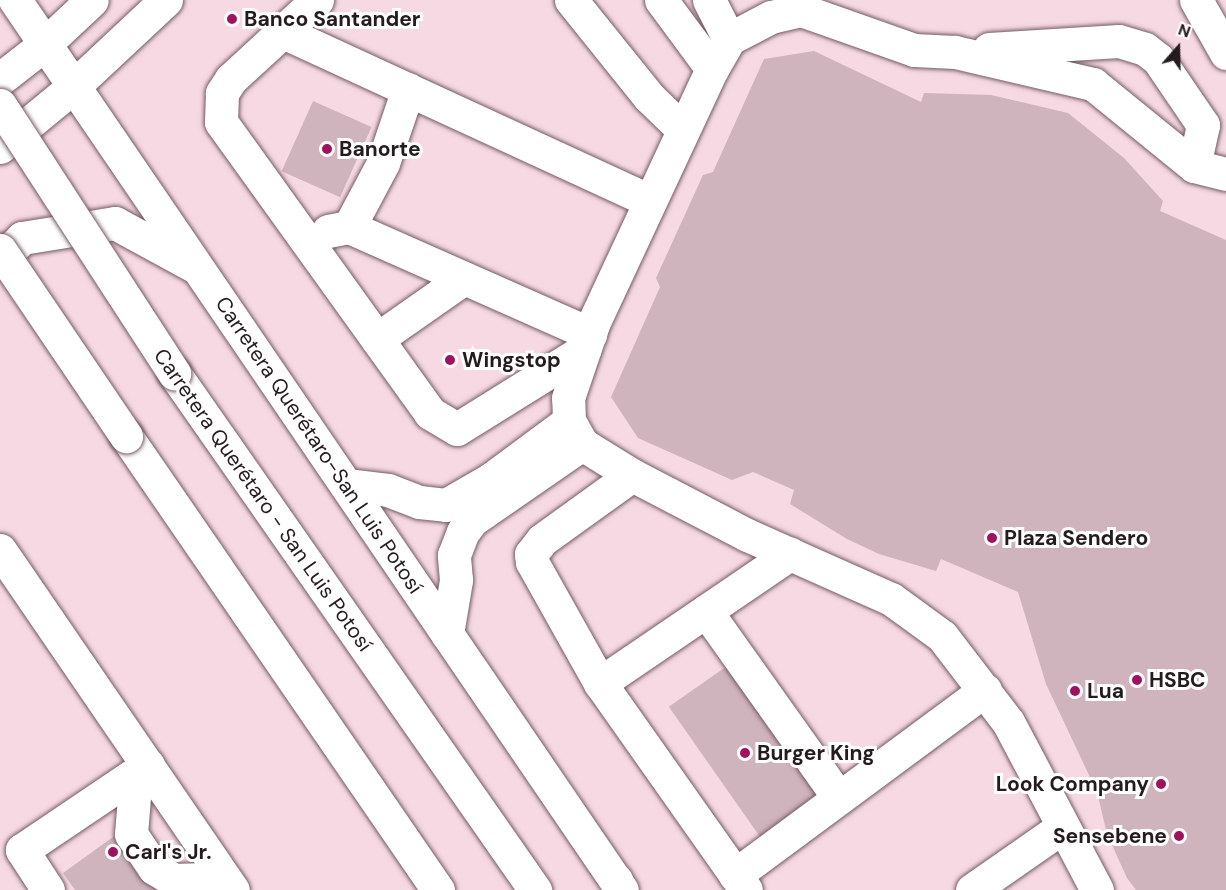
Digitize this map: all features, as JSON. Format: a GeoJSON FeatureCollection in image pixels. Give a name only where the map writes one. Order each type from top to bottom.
{"type":"FeatureCollection","features":[{"type":"Feature","properties":{"kind":"main road","name":"Carretera Querétaro-San Luis Potosí"},"geometry":{"type":"LineString","coordinates":[[15,0],[619,887]]}},
{"type":"Feature","properties":{"kind":"main road"},"geometry":{"type":"LineString","coordinates":[[0,79],[45,44],[92,0]]}},
{"type":"Feature","properties":{"kind":"main road"},"geometry":{"type":"LineString","coordinates":[[0,147],[74,86],[166,0]]}},
{"type":"Feature","properties":{"kind":"main road"},"geometry":{"type":"LineString","coordinates":[[317,0],[231,80],[222,93],[221,122],[430,413],[457,429],[587,342]]}},
{"type":"Feature","properties":{"kind":"main road"},"geometry":{"type":"LineString","coordinates":[[571,0],[649,97],[682,129]]}},
{"type":"Feature","properties":{"kind":"main road"},"geometry":{"type":"LineString","coordinates":[[661,0],[712,69]]}},
{"type":"Feature","properties":{"kind":"main road"},"geometry":{"type":"LineString","coordinates":[[709,0],[729,39]]}},
{"type":"Feature","properties":{"kind":"main road"},"geometry":{"type":"LineString","coordinates":[[849,0],[874,38]]}},
{"type":"Feature","properties":{"kind":"main road"},"geometry":{"type":"LineString","coordinates":[[1196,0],[1226,53]]}},
{"type":"Feature","properties":{"kind":"main road"},"geometry":{"type":"LineString","coordinates":[[1093,889],[1008,722],[986,690],[942,636],[912,612],[867,586],[790,554],[632,476],[576,432],[568,398],[587,342],[649,201],[682,129],[729,39],[771,16],[798,5],[874,38],[914,50],[955,52],[1119,41],[1145,49],[1158,59],[1203,125],[1216,173]]}},
{"type":"Feature","properties":{"kind":"main road"},"geometry":{"type":"LineString","coordinates":[[283,32],[649,201]]}},
{"type":"Feature","properties":{"kind":"main road"},"geometry":{"type":"LineString","coordinates":[[955,52],[1093,84],[1216,173]]}},
{"type":"Feature","properties":{"kind":"main road"},"geometry":{"type":"LineString","coordinates":[[349,227],[383,163],[408,89]]}},
{"type":"Feature","properties":{"kind":"main road","name":"Carretera Querétaro - San Luis Potosí"},"geometry":{"type":"LineString","coordinates":[[0,105],[174,373],[535,890]]}},
{"type":"Feature","properties":{"kind":"main road"},"geometry":{"type":"LineString","coordinates":[[0,260],[22,238],[115,223],[199,268]]}},
{"type":"Feature","properties":{"kind":"main road"},"geometry":{"type":"LineString","coordinates":[[295,225],[327,231],[349,227],[464,278],[587,342]]}},
{"type":"Feature","properties":{"kind":"main road"},"geometry":{"type":"LineString","coordinates":[[0,250],[438,890]]}},
{"type":"Feature","properties":{"kind":"main road"},"geometry":{"type":"LineString","coordinates":[[377,339],[464,278]]}},
{"type":"Feature","properties":{"kind":"main road"},"geometry":{"type":"LineString","coordinates":[[346,485],[388,490],[419,502],[446,505],[576,432]]}},
{"type":"Feature","properties":{"kind":"main road"},"geometry":{"type":"LineString","coordinates":[[447,634],[456,580],[454,555],[463,532],[472,520],[576,432]]}},
{"type":"Feature","properties":{"kind":"main road"},"geometry":{"type":"LineString","coordinates":[[632,476],[542,540],[531,554],[535,572],[565,617],[600,683],[740,882],[839,798],[986,690]]}},
{"type":"Feature","properties":{"kind":"main road"},"geometry":{"type":"LineString","coordinates":[[0,550],[142,769],[231,890]]}},
{"type":"Feature","properties":{"kind":"main road"},"geometry":{"type":"LineString","coordinates":[[600,683],[790,554]]}},
{"type":"Feature","properties":{"kind":"main road"},"geometry":{"type":"LineString","coordinates":[[706,611],[839,798]]}},
{"type":"Feature","properties":{"kind":"main road"},"geometry":{"type":"LineString","coordinates":[[48,890],[22,850],[142,769]]}},
{"type":"Feature","properties":{"kind":"main road"},"geometry":{"type":"LineString","coordinates":[[142,769],[131,834],[154,868],[174,880],[204,879],[231,890]]}},
{"type":"Feature","properties":{"kind":"main road"},"geometry":{"type":"LineString","coordinates":[[972,890],[1061,828]]}},
{"type":"Feature","properties":{"kind":"building"},"geometry":{"type":"Polygon","coordinates":[[[814,51],[921,102],[924,93],[991,95],[1068,113],[1124,158],[1163,201],[1160,211],[1226,240],[1226,890],[1136,890],[1127,878],[1107,834],[1097,792],[1046,684],[1018,592],[941,559],[936,571],[879,554],[847,539],[790,504],[794,490],[753,472],[732,480],[638,438],[611,397],[660,287],[656,278],[703,175],[713,172],[764,59],[814,51]]]}},
{"type":"Feature","properties":{"kind":"building","name":"Banorte"},"geometry":{"type":"Polygon","coordinates":[[[313,101],[371,127],[340,197],[282,171],[313,101]]]}},
{"type":"Feature","properties":{"kind":"building","name":"Burger King"},"geometry":{"type":"Polygon","coordinates":[[[727,666],[821,800],[763,841],[669,707],[727,666]]]}},
{"type":"Feature","properties":{"kind":"building","name":"Carl's Jr."},"geometry":{"type":"Polygon","coordinates":[[[120,832],[161,890],[75,890],[63,873],[120,832]]]}},
{"type":"Feature","properties":{"kind":"place","name":"Banco Santander"},"geometry":{"type":"Point","coordinates":[232,19]}},
{"type":"Feature","properties":{"kind":"place","name":"Banorte"},"geometry":{"type":"Point","coordinates":[327,149]}},
{"type":"Feature","properties":{"kind":"place","name":"Wingstop"},"geometry":{"type":"Point","coordinates":[450,360]}},
{"type":"Feature","properties":{"kind":"place","name":"Plaza Sendero"},"geometry":{"type":"Point","coordinates":[992,538]}},
{"type":"Feature","properties":{"kind":"place","name":"HSBC"},"geometry":{"type":"Point","coordinates":[1137,680]}},
{"type":"Feature","properties":{"kind":"place","name":"Lua"},"geometry":{"type":"Point","coordinates":[1075,691]}},
{"type":"Feature","properties":{"kind":"place","name":"Burger King"},"geometry":{"type":"Point","coordinates":[745,753]}},
{"type":"Feature","properties":{"kind":"place","name":"Look Company"},"geometry":{"type":"Point","coordinates":[1161,784]}},
{"type":"Feature","properties":{"kind":"place","name":"Sensebene"},"geometry":{"type":"Point","coordinates":[1179,836]}},
{"type":"Feature","properties":{"kind":"place","name":"Carl's Jr."},"geometry":{"type":"Point","coordinates":[113,852]}}]}
